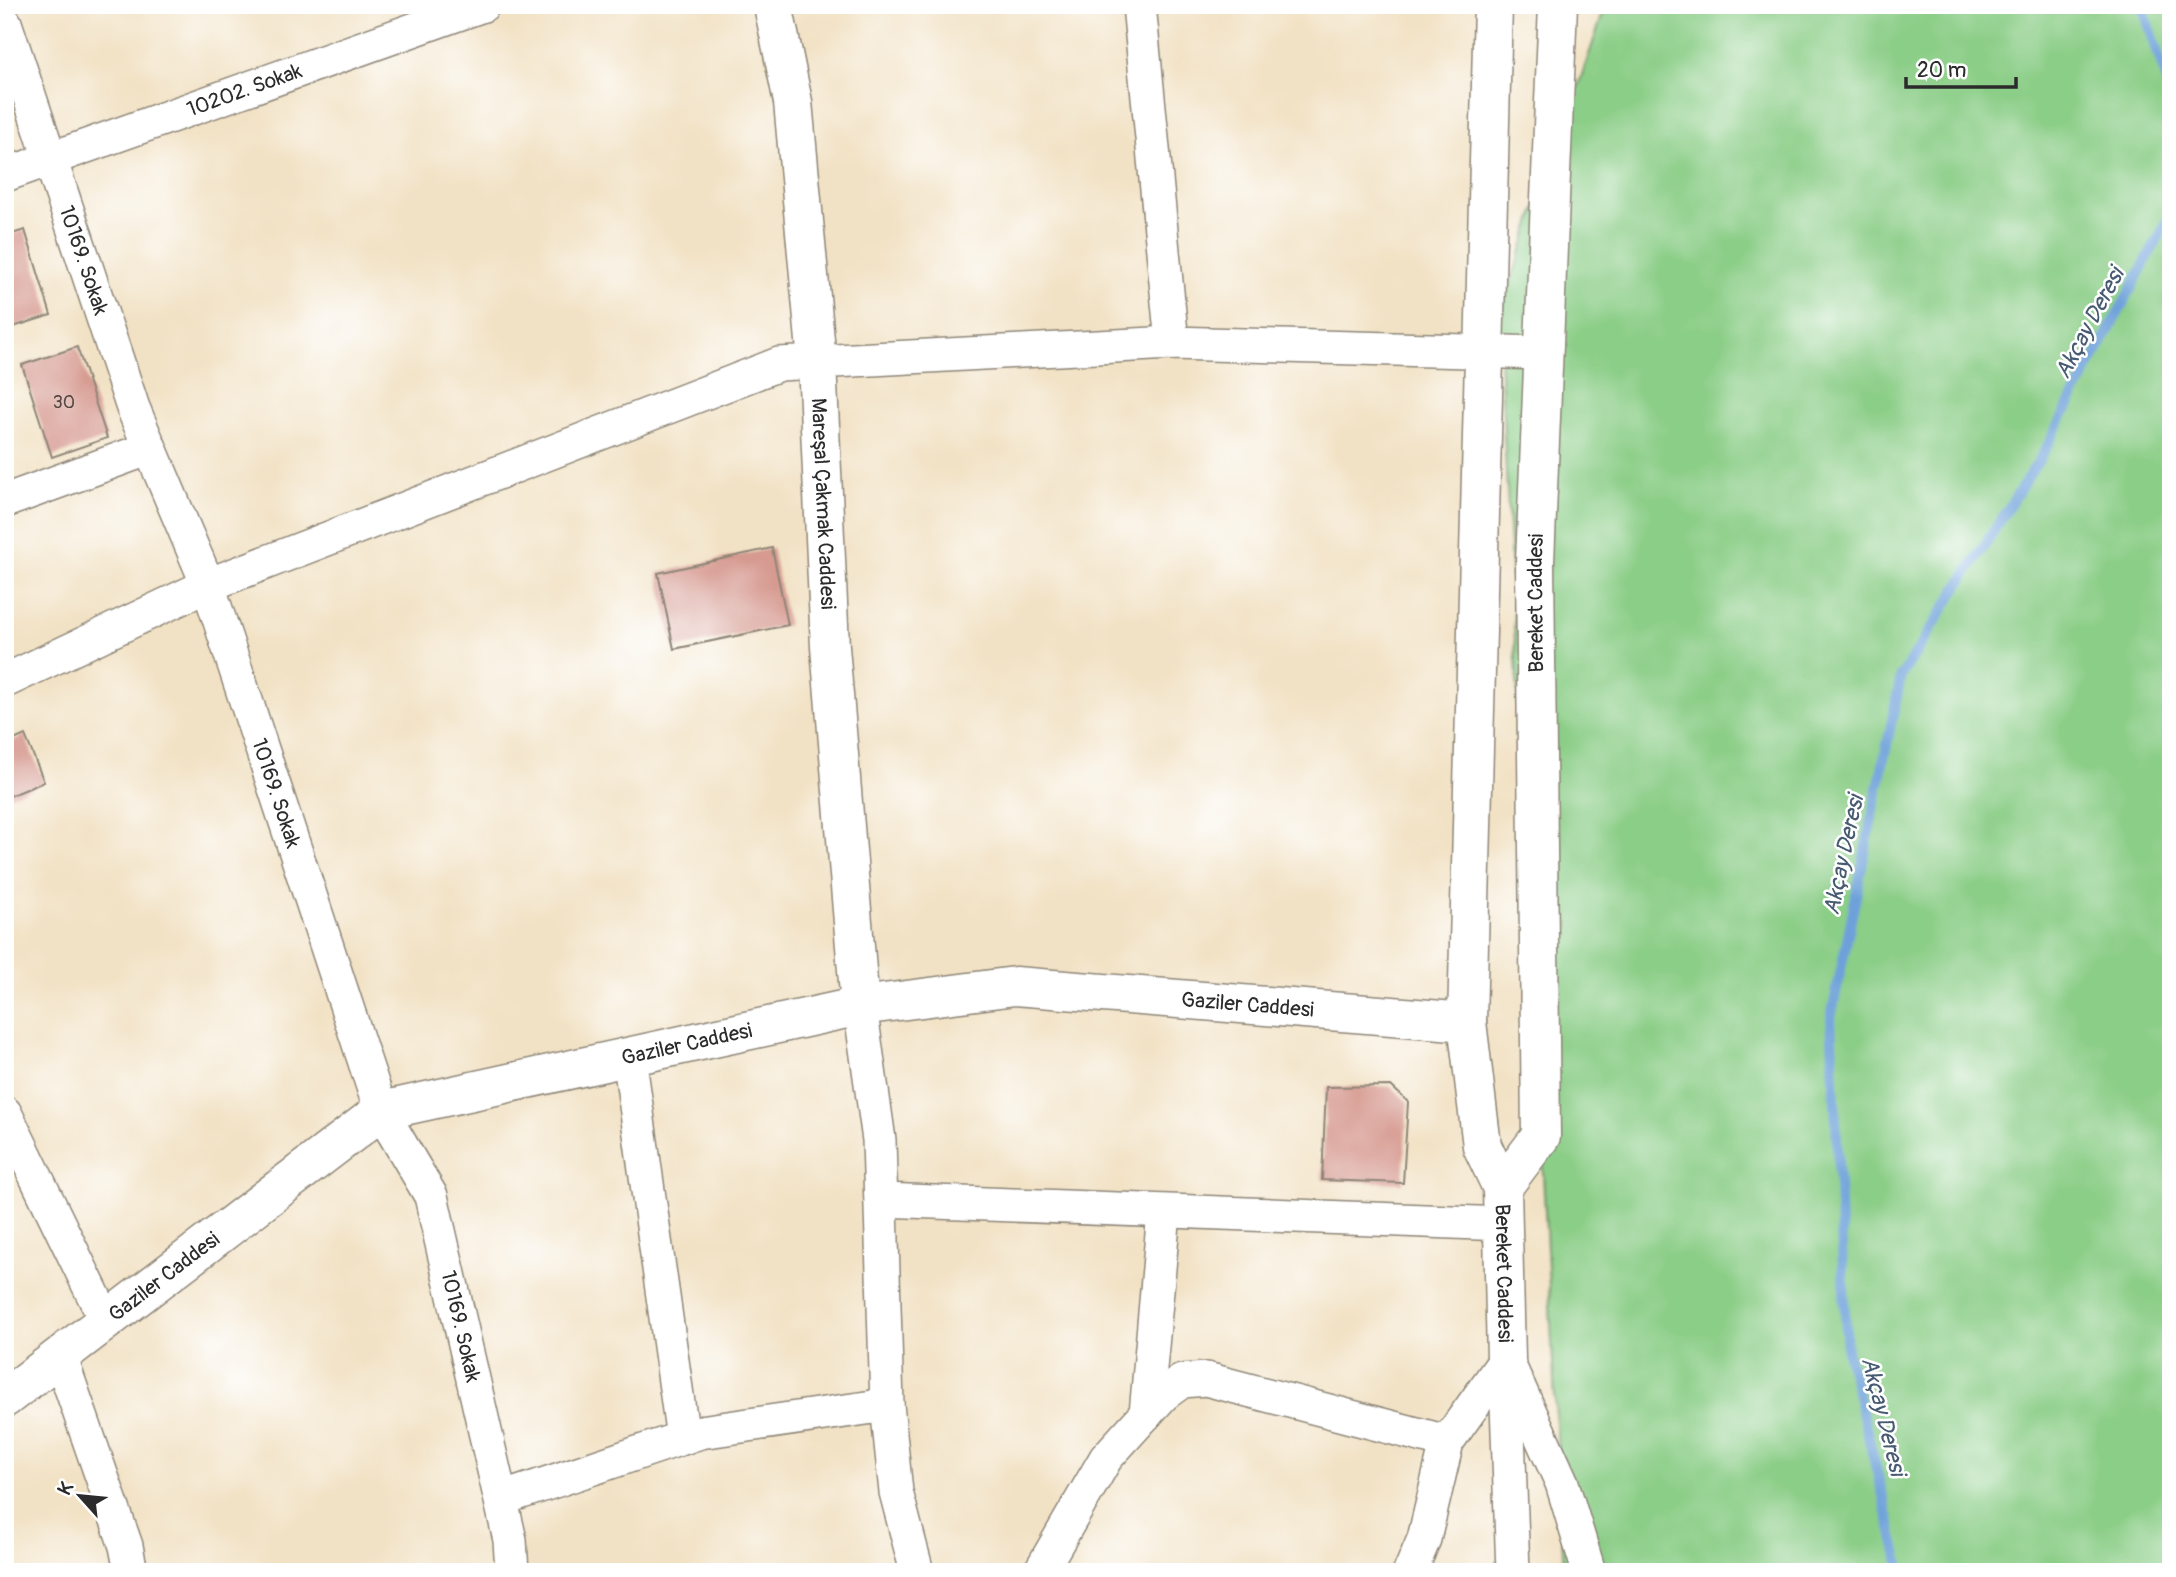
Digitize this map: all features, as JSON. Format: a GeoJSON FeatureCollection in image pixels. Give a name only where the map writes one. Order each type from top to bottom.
{"type":"FeatureCollection","features":[{"type":"Feature","properties":{"kind":"street","name":"10202. Sokak"},"geometry":{"type":"LineString","coordinates":[[5,175],[483,5]]}},
{"type":"Feature","properties":{"kind":"street","name":"Mareşal Çakmak Caddesi"},"geometry":{"type":"LineString","coordinates":[[773,5],[793,102],[817,362],[830,647],[860,1006]]}},
{"type":"Feature","properties":{"kind":"street"},"geometry":{"type":"LineString","coordinates":[[1139,5],[1172,343]]}},
{"type":"Feature","properties":{"kind":"street","name":"Bereket Caddesi"},"geometry":{"type":"LineString","coordinates":[[1493,5],[1467,1022],[1482,1146],[1503,1206],[1506,1359]]}},
{"type":"Feature","properties":{"kind":"street","name":"Bereket Caddesi"},"geometry":{"type":"LineString","coordinates":[[1503,1206],[1541,1136],[1535,562],[1558,5]]}},
{"type":"Feature","properties":{"kind":"street","name":"10169. Sokak"},"geometry":{"type":"LineString","coordinates":[[5,23],[133,408],[208,584],[380,1111],[431,1196],[510,1540],[512,1572]]}},
{"type":"Feature","properties":{"kind":"street"},"geometry":{"type":"LineString","coordinates":[[5,681],[208,584],[779,364],[1172,343],[1543,353]]}},
{"type":"Feature","properties":{"kind":"street"},"geometry":{"type":"LineString","coordinates":[[5,501],[150,448]]}},
{"type":"Feature","properties":{"kind":"street","name":"Gaziler Caddesi"},"geometry":{"type":"LineString","coordinates":[[5,1398],[380,1111],[860,1006],[1015,986],[1467,1022]]}},
{"type":"Feature","properties":{"kind":"street"},"geometry":{"type":"LineString","coordinates":[[860,1006],[879,1140],[887,1405],[896,1492],[917,1572]]}},
{"type":"Feature","properties":{"kind":"street"},"geometry":{"type":"LineString","coordinates":[[629,1056],[683,1438]]}},
{"type":"Feature","properties":{"kind":"street"},"geometry":{"type":"LineString","coordinates":[[5,1113],[106,1321]]}},
{"type":"Feature","properties":{"kind":"street"},"geometry":{"type":"LineString","coordinates":[[882,1200],[1164,1212],[1503,1206]]}},
{"type":"Feature","properties":{"kind":"street"},"geometry":{"type":"LineString","coordinates":[[1146,1414],[1164,1212]]}},
{"type":"Feature","properties":{"kind":"street"},"geometry":{"type":"LineString","coordinates":[[60,1356],[127,1546],[131,1572]]}},
{"type":"Feature","properties":{"kind":"street"},"geometry":{"type":"LineString","coordinates":[[1410,1572],[1424,1539],[1447,1442],[1506,1359]]}},
{"type":"Feature","properties":{"kind":"street"},"geometry":{"type":"LineString","coordinates":[[1506,1359],[1513,1572]]}},
{"type":"Feature","properties":{"kind":"street"},"geometry":{"type":"LineString","coordinates":[[1506,1359],[1562,1483],[1589,1572]]}},
{"type":"Feature","properties":{"kind":"street"},"geometry":{"type":"LineString","coordinates":[[1040,1572],[1106,1458],[1164,1394],[1182,1381],[1206,1379],[1447,1442]]}},
{"type":"Feature","properties":{"kind":"street"},"geometry":{"type":"LineString","coordinates":[[501,1499],[700,1432],[887,1405]]}},
{"type":"Feature","properties":{"kind":"green space"},"geometry":{"type":"Polygon","coordinates":[[[1606,5],[2171,5],[2171,1572],[1564,1572],[1498,319],[1606,5]]]}},
{"type":"Feature","properties":{"kind":"building"},"geometry":{"type":"Polygon","coordinates":[[[25,230],[51,315],[10,328],[5,312],[5,236],[25,230]]]}},
{"type":"Feature","properties":{"kind":"building"},"geometry":{"type":"Polygon","coordinates":[[[77,347],[107,438],[52,457],[22,365],[77,347]]]}},
{"type":"Feature","properties":{"kind":"building"},"geometry":{"type":"Polygon","coordinates":[[[772,548],[788,625],[674,649],[658,573],[772,548]]]}},
{"type":"Feature","properties":{"kind":"building"},"geometry":{"type":"Polygon","coordinates":[[[25,735],[44,782],[5,798],[5,744],[25,735]]]}},
{"type":"Feature","properties":{"kind":"building"},"geometry":{"type":"Polygon","coordinates":[[[1391,1086],[1408,1102],[1403,1183],[1322,1180],[1326,1087],[1391,1086]]]}},
{"type":"Feature","properties":{"kind":"waterway","name":"Akçay Deresi"},"geometry":{"type":"LineString","coordinates":[[2142,5],[2171,94]]}},
{"type":"Feature","properties":{"kind":"waterway","name":"Akçay Deresi"},"geometry":{"type":"LineString","coordinates":[[1902,1572],[1847,1352],[1831,1018],[1901,676],[2044,452],[2171,214]]}}]}
